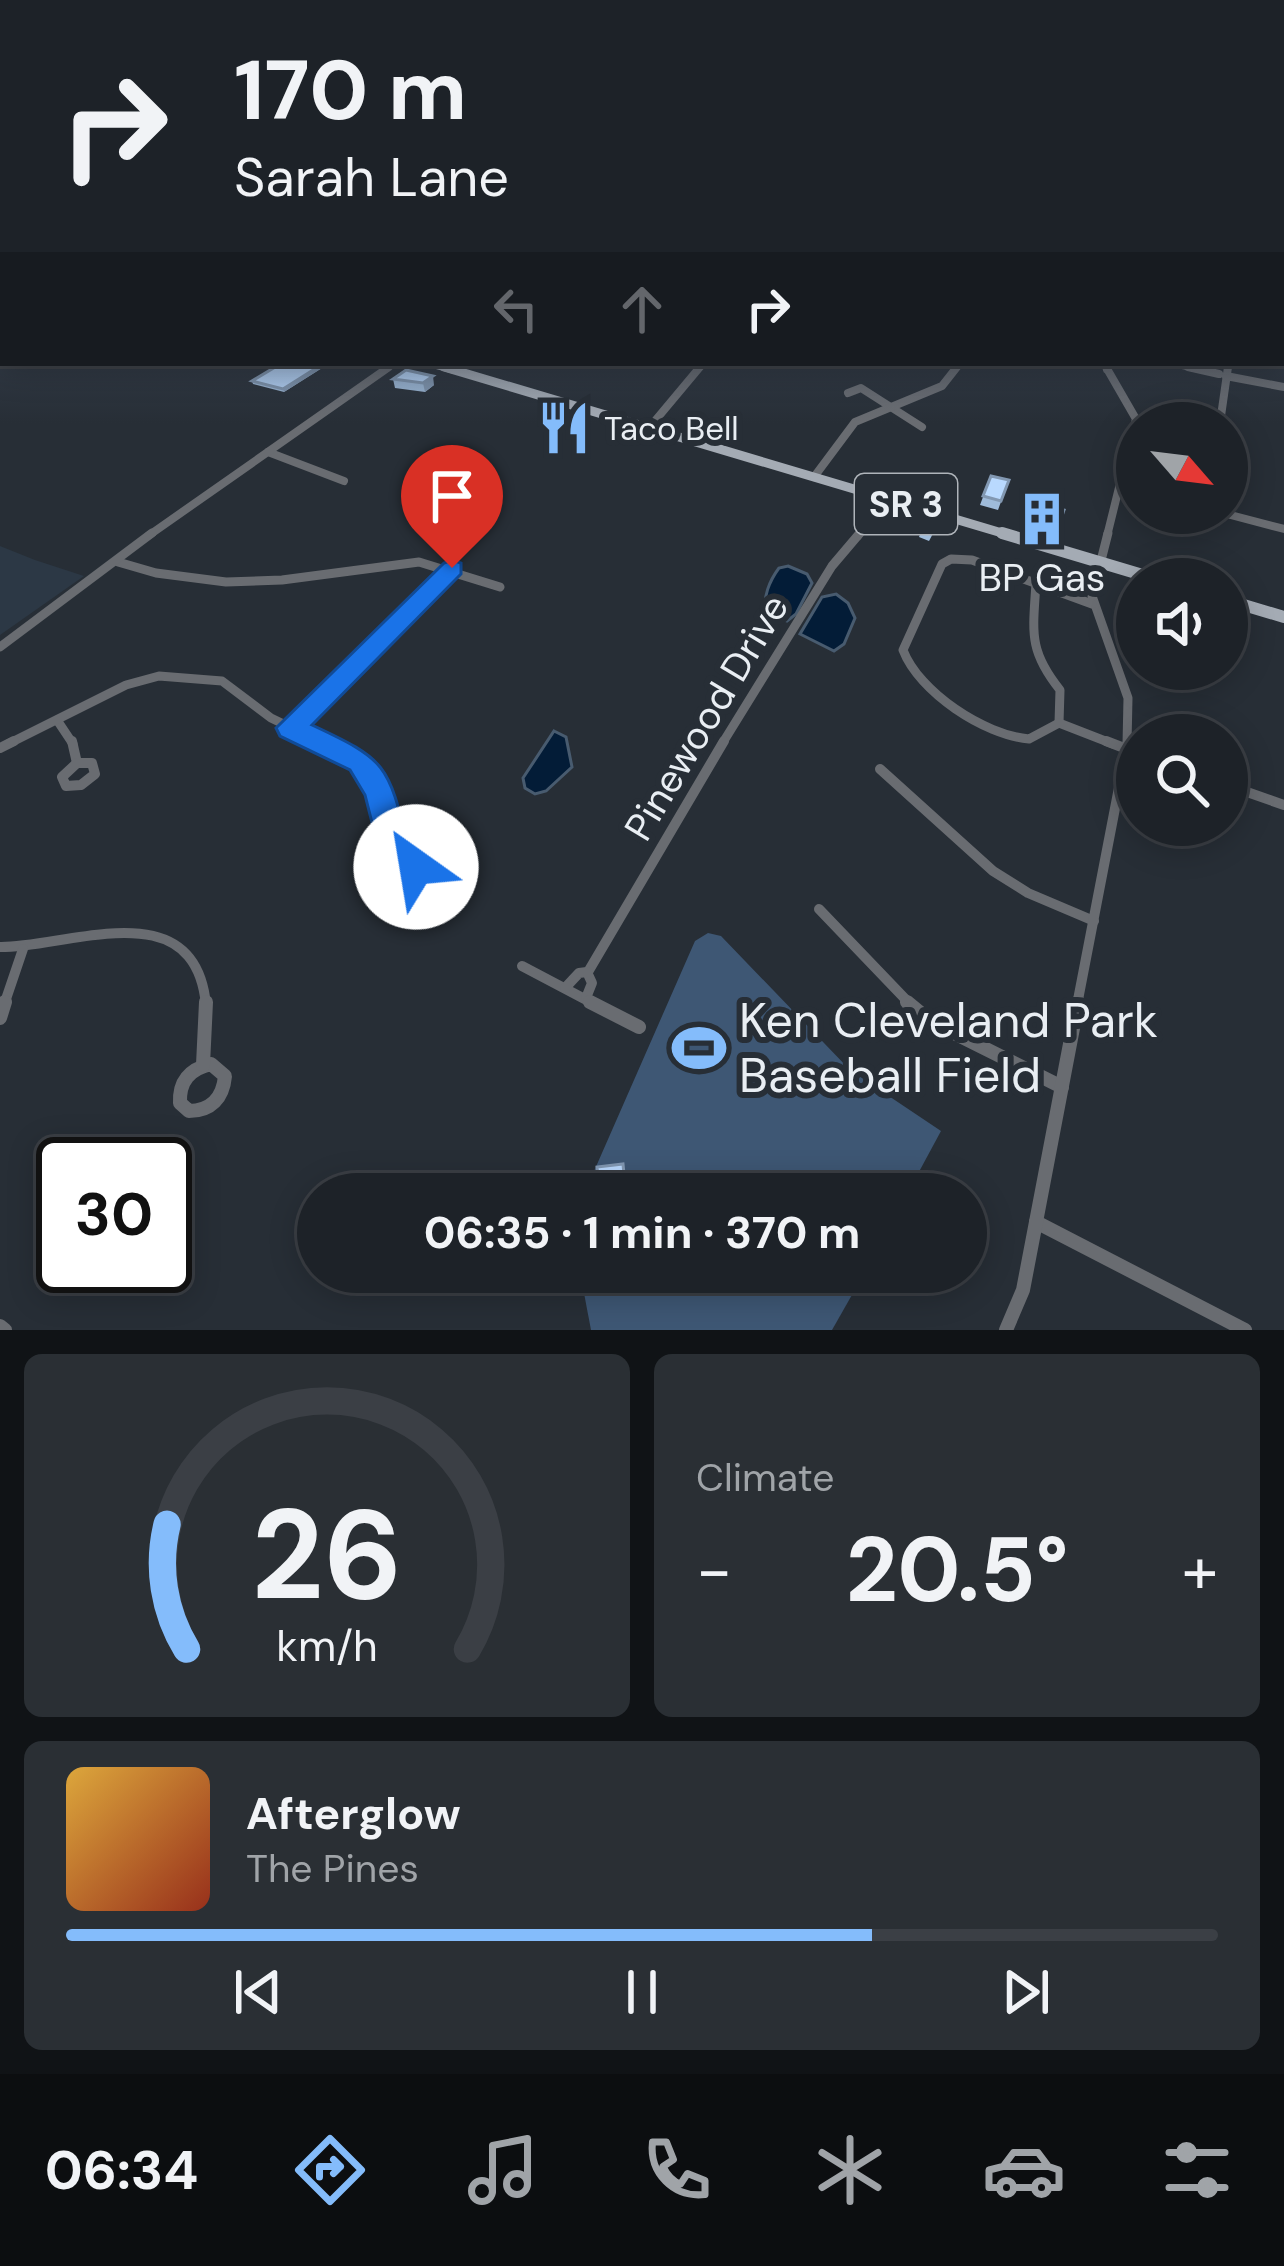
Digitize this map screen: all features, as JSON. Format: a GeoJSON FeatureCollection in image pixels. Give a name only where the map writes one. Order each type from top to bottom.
{"type":"FeatureCollection","features":[{"type":"Feature","properties":{"kind":"main road","name":"SR 3"},"geometry":{"type":"LineString","coordinates":[[439,366],[1116,567]]}},
{"type":"Feature","properties":{"kind":"main road"},"geometry":{"type":"LineString","coordinates":[[1248,606],[1284,616]]}},
{"type":"Feature","properties":{"kind":"street"},"geometry":{"type":"LineString","coordinates":[[0,647],[159,527],[391,366]]}},
{"type":"Feature","properties":{"kind":"street"},"geometry":{"type":"LineString","coordinates":[[649,428],[701,366]]}},
{"type":"Feature","properties":{"kind":"street"},"geometry":{"type":"LineString","coordinates":[[814,477],[850,426],[942,386],[958,366]]}},
{"type":"Feature","properties":{"kind":"street"},"geometry":{"type":"LineString","coordinates":[[1105,366],[1106,375],[1131,401],[1136,418],[1092,604],[1130,714]]}},
{"type":"Feature","properties":{"kind":"street"},"geometry":{"type":"LineString","coordinates":[[1181,366],[1284,387]]}},
{"type":"Feature","properties":{"kind":"street"},"geometry":{"type":"LineString","coordinates":[[1222,402],[1228,366]]}},
{"type":"Feature","properties":{"kind":"street"},"geometry":{"type":"LineString","coordinates":[[848,393],[861,388],[922,427]]}},
{"type":"Feature","properties":{"kind":"street"},"geometry":{"type":"LineString","coordinates":[[268,452],[344,481]]}},
{"type":"Feature","properties":{"kind":"street","name":"Pinewood Drive"},"geometry":{"type":"LineString","coordinates":[[588,972],[772,659],[832,566],[855,542],[879,496]]}},
{"type":"Feature","properties":{"kind":"street"},"geometry":{"type":"LineString","coordinates":[[1248,520],[1284,530]]}},
{"type":"Feature","properties":{"kind":"street"},"geometry":{"type":"LineString","coordinates":[[1059,723],[1032,739],[1002,734],[916,678],[904,664],[903,650],[946,561],[972,560],[1092,604]]}},
{"type":"Feature","properties":{"kind":"street"},"geometry":{"type":"LineString","coordinates":[[118,562],[156,573],[226,582],[282,580],[409,561],[452,568],[500,587]]}},
{"type":"Feature","properties":{"kind":"street"},"geometry":{"type":"LineString","coordinates":[[290,728],[452,568]]}},
{"type":"Feature","properties":{"kind":"street"},"geometry":{"type":"LineString","coordinates":[[1036,583],[1032,641],[1041,666],[1060,690],[1059,723]]}},
{"type":"Feature","properties":{"kind":"street"},"geometry":{"type":"LineString","coordinates":[[0,748],[126,685],[188,676],[222,681],[290,728],[360,761],[371,774],[394,841],[395,859]]}},
{"type":"Feature","properties":{"kind":"street"},"geometry":{"type":"LineString","coordinates":[[57,720],[70,736],[77,763]]}},
{"type":"Feature","properties":{"kind":"street"},"geometry":{"type":"LineString","coordinates":[[1059,723],[1116,745]]}},
{"type":"Feature","properties":{"kind":"street"},"geometry":{"type":"LineString","coordinates":[[880,769],[993,872],[1094,922]]}},
{"type":"Feature","properties":{"kind":"street"},"geometry":{"type":"LineString","coordinates":[[1248,792],[1284,805]]}},
{"type":"Feature","properties":{"kind":"street"},"geometry":{"type":"LineString","coordinates":[[1006,1330],[1023,1290],[1116,823]]}},
{"type":"Feature","properties":{"kind":"street"},"geometry":{"type":"LineString","coordinates":[[819,909],[895,991],[930,1021],[1062,1087]]}},
{"type":"Feature","properties":{"kind":"street"},"geometry":{"type":"LineString","coordinates":[[0,947],[23,949],[110,930],[155,937],[176,949],[192,962],[202,982],[203,1065]]}},
{"type":"Feature","properties":{"kind":"street"},"geometry":{"type":"LineString","coordinates":[[0,1018],[23,949]]}},
{"type":"Feature","properties":{"kind":"street"},"geometry":{"type":"LineString","coordinates":[[522,966],[639,1027]]}},
{"type":"Feature","properties":{"kind":"street","name":"Pinewood Drive"},"geometry":{"type":"LineString","coordinates":[[565,988],[579,973],[588,972]]}},
{"type":"Feature","properties":{"kind":"street","name":"Pinewood Drive"},"geometry":{"type":"LineString","coordinates":[[586,998],[592,982],[588,972]]}},
{"type":"Feature","properties":{"kind":"street"},"geometry":{"type":"LineString","coordinates":[[1036,1222],[1245,1330]]}},
{"type":"Feature","properties":{"kind":"shaded area"},"geometry":{"type":"Polygon","coordinates":[[[0,546],[35,560],[84,576],[0,635],[0,546]]]}},
{"type":"Feature","properties":{"kind":"shaded area"},"geometry":{"type":"Polygon","coordinates":[[[788,566],[807,574],[812,583],[796,614],[787,621],[766,613],[765,601],[779,568],[788,566]]]}},
{"type":"Feature","properties":{"kind":"shaded area"},"geometry":{"type":"Polygon","coordinates":[[[836,594],[848,603],[855,618],[844,644],[834,651],[800,634],[822,597],[836,594]]]}},
{"type":"Feature","properties":{"kind":"shaded area"},"geometry":{"type":"Polygon","coordinates":[[[554,731],[566,737],[572,767],[546,791],[535,794],[525,788],[523,778],[554,731]]]}},
{"type":"Feature","properties":{"kind":"shaded area"},"geometry":{"type":"Polygon","coordinates":[[[708,933],[721,936],[850,1070],[941,1131],[918,1173],[593,1173],[695,941],[708,933]]]}},
{"type":"Feature","properties":{"kind":"shaded area"},"geometry":{"type":"Polygon","coordinates":[[[584,1293],[853,1293],[832,1330],[591,1330],[584,1293]]]}},
{"type":"Feature","properties":{"kind":"building"},"geometry":{"type":"Polygon","coordinates":[[[277,366],[319,366],[283,389],[252,381],[277,366]]]}},
{"type":"Feature","properties":{"kind":"building"},"geometry":{"type":"Polygon","coordinates":[[[406,370],[433,376],[423,383],[393,379],[406,370]]]}},
{"type":"Feature","properties":{"kind":"building"},"geometry":{"type":"Polygon","coordinates":[[[991,476],[1009,480],[1001,501],[983,496],[991,476]]]}},
{"type":"Feature","properties":{"kind":"building"},"geometry":{"type":"Polygon","coordinates":[[[1032,501],[1064,510],[1061,519],[1029,510],[1032,501]]]}},
{"type":"Feature","properties":{"kind":"building"},"geometry":{"type":"Polygon","coordinates":[[[926,519],[938,522],[931,534],[921,531],[926,519]]]}},
{"type":"Feature","properties":{"kind":"building"},"geometry":{"type":"Polygon","coordinates":[[[623,1164],[624,1173],[598,1173],[597,1167],[623,1164]]]}},
{"type":"Feature","properties":{"kind":"place","name":"Taco Bell"},"geometry":{"type":"Point","coordinates":[564,428]}},
{"type":"Feature","properties":{"kind":"place","name":"BP Gas"},"geometry":{"type":"Point","coordinates":[1042,519]}},
{"type":"Feature","properties":{"kind":"place","name":"Ken Cleveland Park Baseball Field"},"geometry":{"type":"Point","coordinates":[699,1048]}},
{"type":"Feature","properties":{"kind":"route"},"geometry":{"type":"LineString","coordinates":[[416,867],[408,860],[395,859],[380,792],[360,761],[290,728],[452,568]]}}]}
